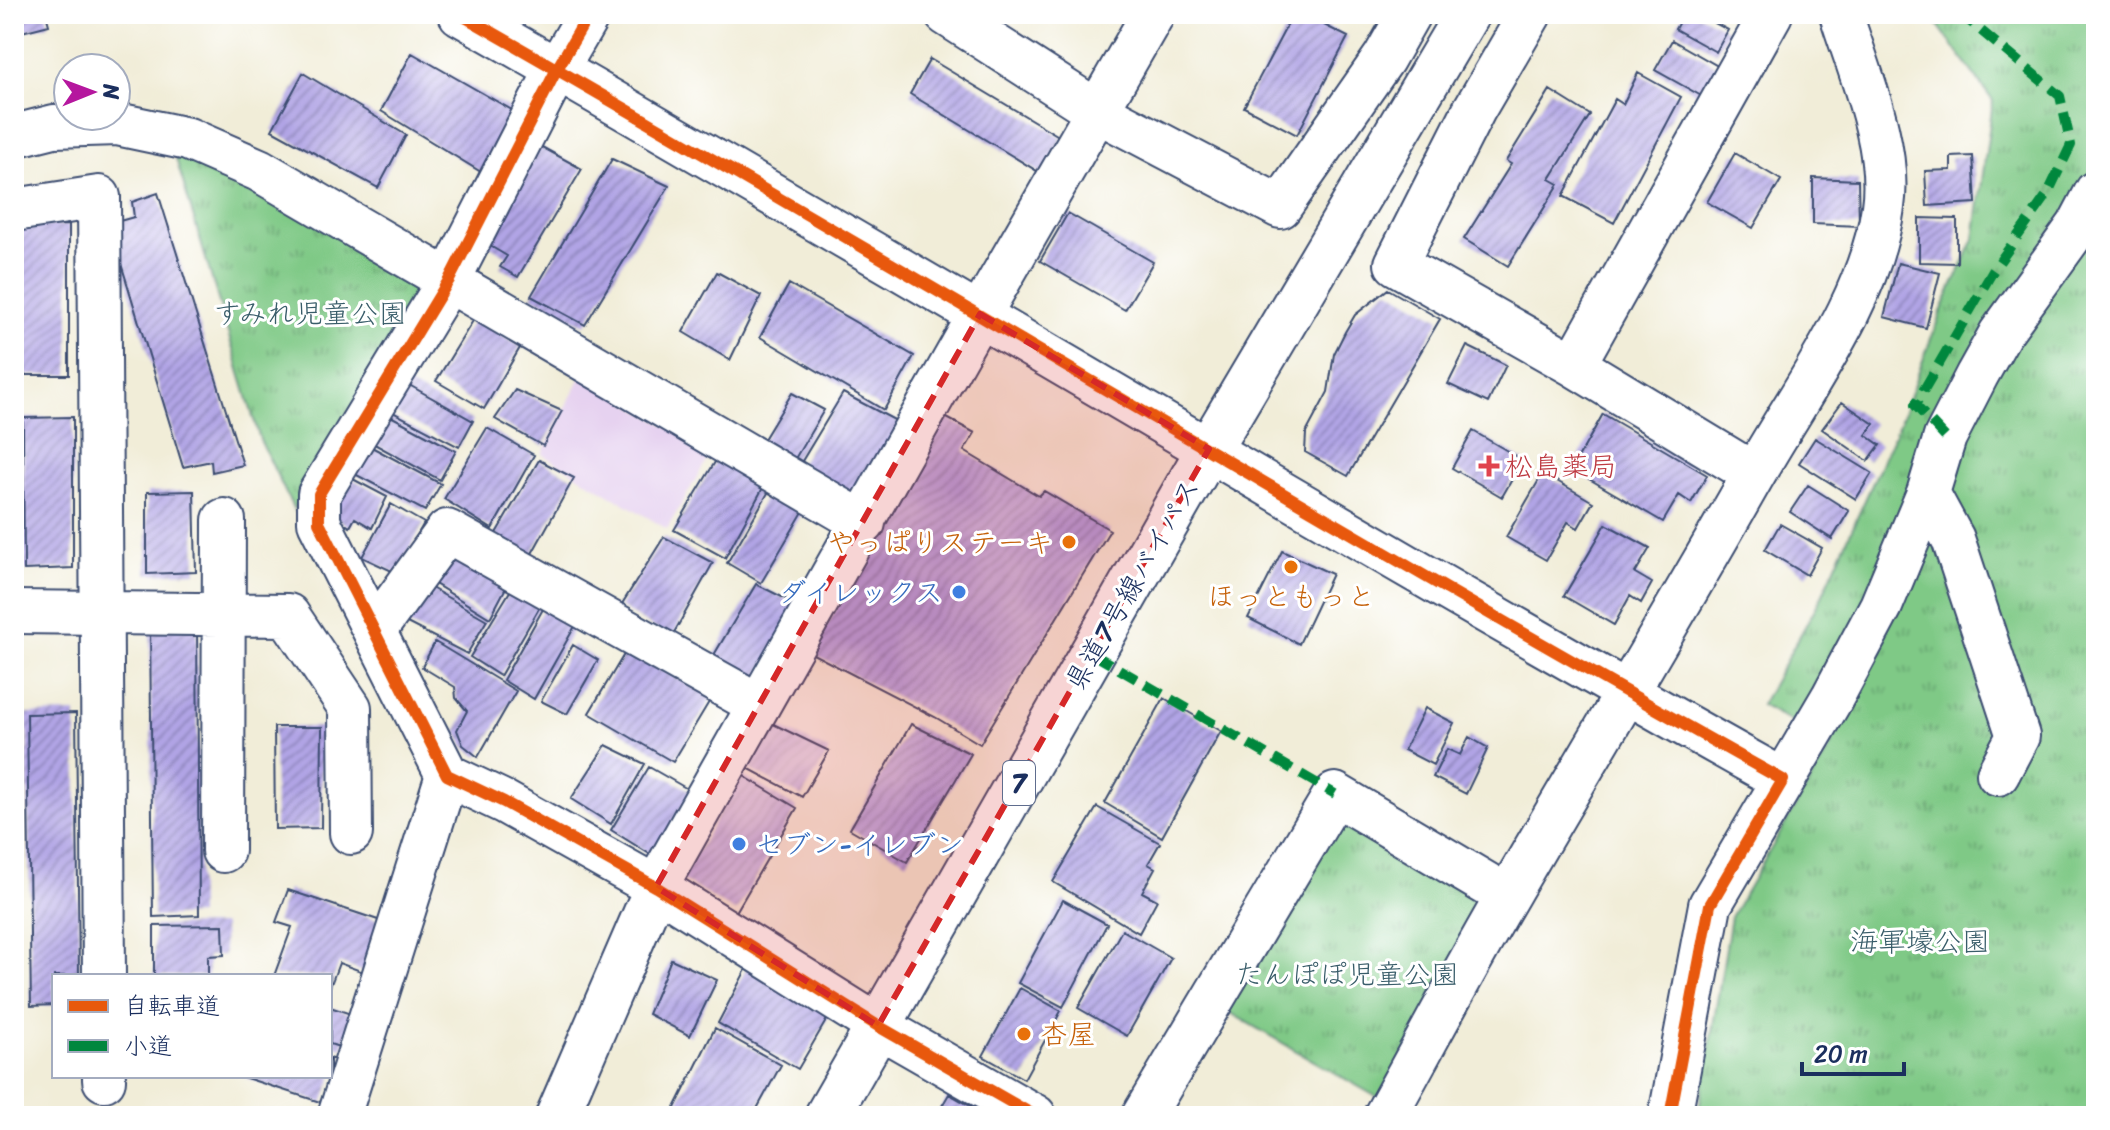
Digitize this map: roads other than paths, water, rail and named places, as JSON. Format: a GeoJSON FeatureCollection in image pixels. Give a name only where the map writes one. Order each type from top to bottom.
{"type":"FeatureCollection","features":[{"type":"Feature","properties":{"kind":"main road","name":"県道7号線バイパス"},"geometry":{"type":"LineString","coordinates":[[827,1116],[1209,449],[1467,14]]}},
{"type":"Feature","properties":{"kind":"street"},"geometry":{"type":"LineString","coordinates":[[460,14],[1627,693],[1783,780]]}},
{"type":"Feature","properties":{"kind":"street"},"geometry":{"type":"LineString","coordinates":[[589,14],[557,69],[449,280],[319,494],[319,522],[447,775],[504,802],[656,887],[878,1026],[1035,1116]]}},
{"type":"Feature","properties":{"kind":"street"},"geometry":{"type":"LineString","coordinates":[[946,14],[986,28],[1097,111],[1280,207],[1384,58],[1409,14]]}},
{"type":"Feature","properties":{"kind":"street"},"geometry":{"type":"LineString","coordinates":[[557,1116],[656,887],[1153,14]]}},
{"type":"Feature","properties":{"kind":"street"},"geometry":{"type":"LineString","coordinates":[[1530,14],[1474,110],[1396,264],[1574,365],[1754,474]]}},
{"type":"Feature","properties":{"kind":"street"},"geometry":{"type":"LineString","coordinates":[[1574,365],[1771,14]]}},
{"type":"Feature","properties":{"kind":"street"},"geometry":{"type":"LineString","coordinates":[[1385,1116],[1507,896],[1855,297],[1882,217],[1884,180],[1877,131],[1841,14]]}},
{"type":"Feature","properties":{"kind":"street"},"geometry":{"type":"LineString","coordinates":[[14,136],[54,126],[117,124],[188,139],[259,170],[864,523]]}},
{"type":"Feature","properties":{"kind":"street"},"geometry":{"type":"LineString","coordinates":[[1670,1116],[1710,905],[1832,698],[1881,606],[1928,493],[1945,437],[2000,334],[2078,226],[2096,192]]}},
{"type":"Feature","properties":{"kind":"street"},"geometry":{"type":"LineString","coordinates":[[14,210],[99,197],[104,974]]}},
{"type":"Feature","properties":{"kind":"street"},"geometry":{"type":"LineString","coordinates":[[1928,493],[1953,539],[2018,736],[1998,774]]}},
{"type":"Feature","properties":{"kind":"street"},"geometry":{"type":"LineString","coordinates":[[223,851],[224,520]]}},
{"type":"Feature","properties":{"kind":"street"},"geometry":{"type":"LineString","coordinates":[[375,630],[447,531],[759,705]]}},
{"type":"Feature","properties":{"kind":"street"},"geometry":{"type":"LineString","coordinates":[[14,612],[288,615],[350,708],[351,833]]}},
{"type":"Feature","properties":{"kind":"street"},"geometry":{"type":"LineString","coordinates":[[339,1116],[447,775]]}},
{"type":"Feature","properties":{"kind":"street"},"geometry":{"type":"LineString","coordinates":[[1143,1116],[1335,794],[1507,896]]}},
{"type":"Feature","properties":{"kind":"place","name":"松島薬局"},"geometry":{"type":"Point","coordinates":[1489,466]}},
{"type":"Feature","properties":{"kind":"place","name":"やっぱりステーキ"},"geometry":{"type":"Point","coordinates":[1069,542]}},
{"type":"Feature","properties":{"kind":"place","name":"ほっともっと"},"geometry":{"type":"Point","coordinates":[1291,567]}},
{"type":"Feature","properties":{"kind":"place","name":"ダイレックス"},"geometry":{"type":"Point","coordinates":[959,592]}},
{"type":"Feature","properties":{"kind":"place","name":"セブン-イレブン"},"geometry":{"type":"Point","coordinates":[739,844]}},
{"type":"Feature","properties":{"kind":"place","name":"杏屋"},"geometry":{"type":"Point","coordinates":[1024,1034]}},
{"type":"Feature","properties":{"kind":"park label","name":"すみれ児童公園"},"geometry":{"type":"Point","coordinates":[310,313]}},
{"type":"Feature","properties":{"kind":"park label","name":"海軍壕公園"},"geometry":{"type":"Point","coordinates":[1920,941]}},
{"type":"Feature","properties":{"kind":"park label","name":"たんぽぽ児童公園"},"geometry":{"type":"Point","coordinates":[1347,974]}}]}
